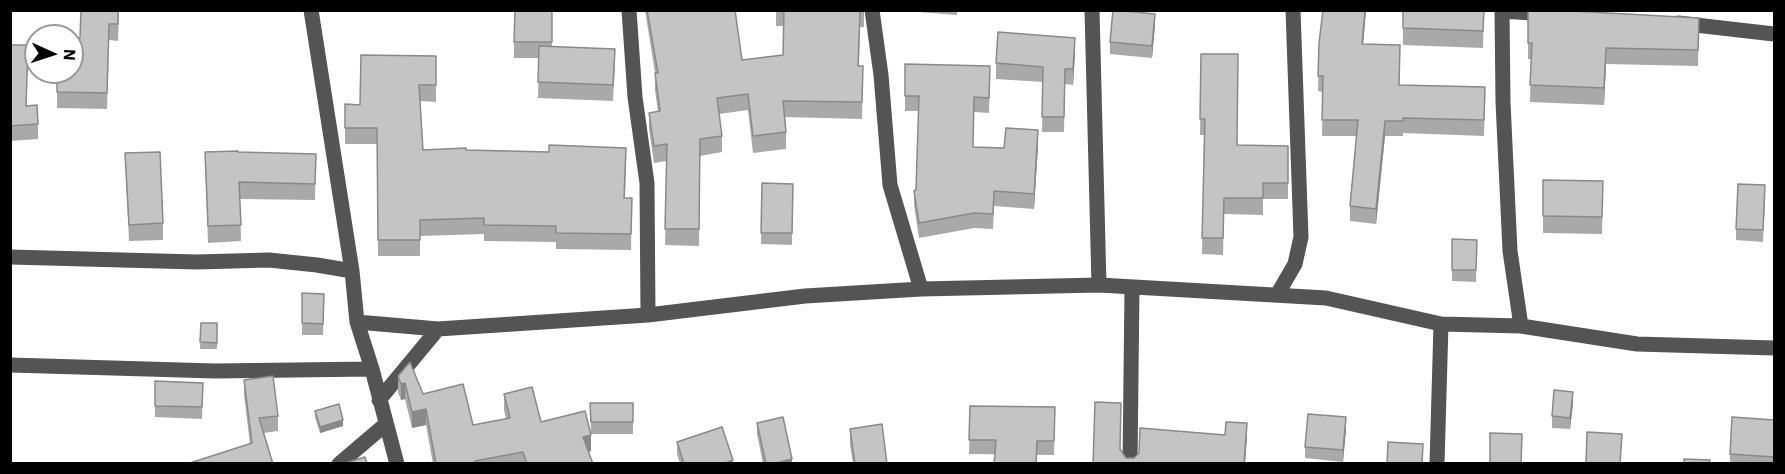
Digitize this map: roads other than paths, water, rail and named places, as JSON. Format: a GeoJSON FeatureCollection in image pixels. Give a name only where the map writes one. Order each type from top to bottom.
{"type":"FeatureCollection","features":[{"type":"Feature","properties":{"kind":"street"},"geometry":{"type":"LineString","coordinates":[[311,10],[352,271],[357,322],[397,464]]}},
{"type":"Feature","properties":{"kind":"street"},"geometry":{"type":"LineString","coordinates":[[629,10],[635,97],[646,183],[648,315]]}},
{"type":"Feature","properties":{"kind":"street"},"geometry":{"type":"LineString","coordinates":[[872,10],[890,185],[921,289]]}},
{"type":"Feature","properties":{"kind":"street"},"geometry":{"type":"LineString","coordinates":[[1092,10],[1099,285]]}},
{"type":"Feature","properties":{"kind":"street"},"geometry":{"type":"LineString","coordinates":[[1277,296],[1295,264],[1301,237],[1293,10]]}},
{"type":"Feature","properties":{"kind":"street"},"geometry":{"type":"LineString","coordinates":[[1521,326],[1510,251],[1503,102],[1502,11],[1559,15]]}},
{"type":"Feature","properties":{"kind":"street"},"geometry":{"type":"LineString","coordinates":[[1662,22],[1774,34]]}},
{"type":"Feature","properties":{"kind":"street"},"geometry":{"type":"LineString","coordinates":[[10,257],[197,262],[269,260],[352,271]]}},
{"type":"Feature","properties":{"kind":"street"},"geometry":{"type":"LineString","coordinates":[[357,322],[438,329],[648,315],[805,296],[921,289],[1099,285],[1326,298],[1442,324],[1521,326],[1637,344],[1774,348]]}},
{"type":"Feature","properties":{"kind":"street"},"geometry":{"type":"LineString","coordinates":[[1130,464],[1132,287]]}},
{"type":"Feature","properties":{"kind":"street"},"geometry":{"type":"LineString","coordinates":[[1437,464],[1442,324]]}},
{"type":"Feature","properties":{"kind":"street"},"geometry":{"type":"LineString","coordinates":[[379,400],[438,329]]}},
{"type":"Feature","properties":{"kind":"street"},"geometry":{"type":"LineString","coordinates":[[10,365],[214,371],[372,369]]}},
{"type":"Feature","properties":{"kind":"street"},"geometry":{"type":"LineString","coordinates":[[339,464],[386,424]]}}]}
